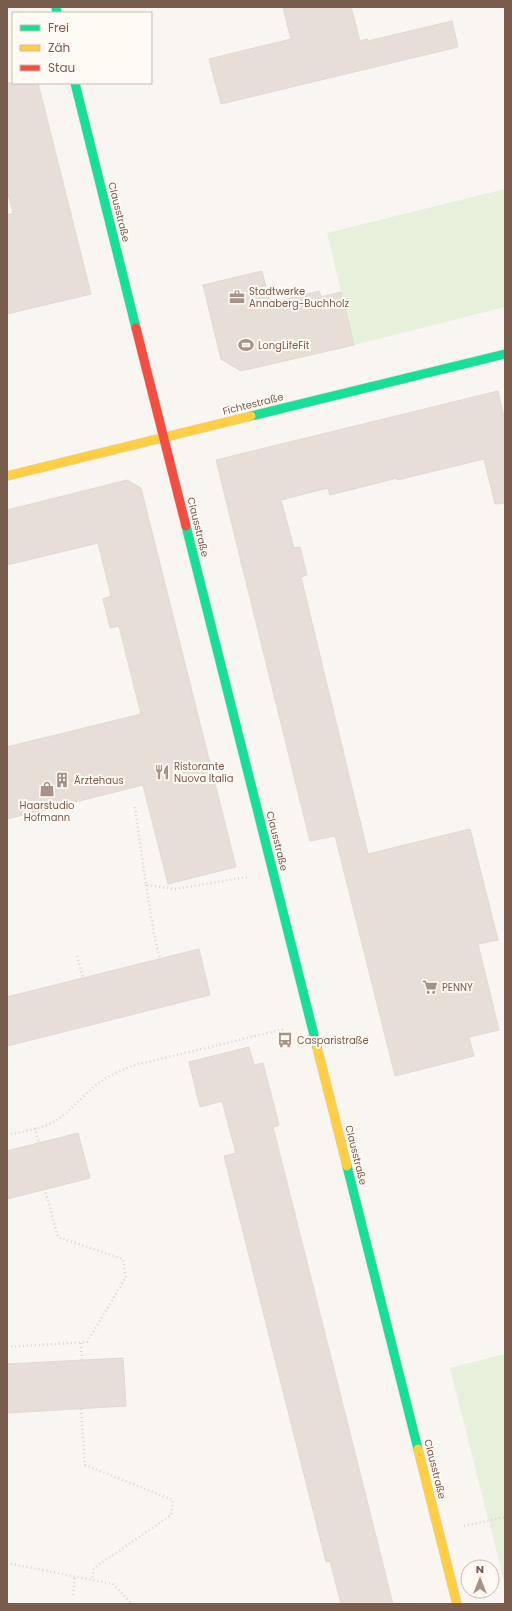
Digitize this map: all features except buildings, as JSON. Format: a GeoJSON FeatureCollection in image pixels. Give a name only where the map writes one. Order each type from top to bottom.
{"type":"FeatureCollection","features":[{"type":"Feature","properties":{"kind":"main road","name":"Clausstraße"},"geometry":{"type":"LineString","coordinates":[[75,84],[457,1604]]}},
{"type":"Feature","properties":{"kind":"main road","name":"Fichtestraße"},"geometry":{"type":"LineString","coordinates":[[7,476],[505,354]]}},
{"type":"Feature","properties":{"kind":"path"},"geometry":{"type":"LineString","coordinates":[[135,807],[154,934],[160,959]]}},
{"type":"Feature","properties":{"kind":"path"},"geometry":{"type":"LineString","coordinates":[[146,885],[176,890],[273,872]]}},
{"type":"Feature","properties":{"kind":"path"},"geometry":{"type":"LineString","coordinates":[[77,956],[83,978]]}},
{"type":"Feature","properties":{"kind":"path"},"geometry":{"type":"LineString","coordinates":[[7,1135],[54,1122],[69,1111],[83,1096],[105,1078],[120,1070],[311,1022]]}},
{"type":"Feature","properties":{"kind":"path"},"geometry":{"type":"LineString","coordinates":[[35,1128],[39,1143]]}},
{"type":"Feature","properties":{"kind":"path"},"geometry":{"type":"LineString","coordinates":[[7,1348],[87,1342],[126,1277],[123,1259],[58,1237],[45,1190]]}},
{"type":"Feature","properties":{"kind":"path"},"geometry":{"type":"LineString","coordinates":[[81,1343],[82,1360]]}},
{"type":"Feature","properties":{"kind":"path"},"geometry":{"type":"LineString","coordinates":[[81,1409],[85,1465],[173,1500],[171,1515],[94,1568],[92,1580]]}},
{"type":"Feature","properties":{"kind":"path"},"geometry":{"type":"LineString","coordinates":[[439,1532],[505,1517]]}},
{"type":"Feature","properties":{"kind":"path"},"geometry":{"type":"LineString","coordinates":[[7,1563],[113,1584],[132,1604]]}},
{"type":"Feature","properties":{"kind":"path"},"geometry":{"type":"LineString","coordinates":[[73,1595],[75,1576]]}},
{"type":"Feature","properties":{"kind":"green space"},"geometry":{"type":"Polygon","coordinates":[[[505,189],[505,307],[354,345],[327,233],[505,189]]]}},
{"type":"Feature","properties":{"kind":"green space"},"geometry":{"type":"Polygon","coordinates":[[[505,1354],[505,1585],[500,1559],[498,1559],[450,1368],[505,1354]]]}},
{"type":"Feature","properties":{"kind":"traffic: fast"},"geometry":{"type":"LineString","coordinates":[[56,7],[57,12]]}},
{"type":"Feature","properties":{"kind":"traffic: fast"},"geometry":{"type":"LineString","coordinates":[[75,84],[136,328]]}},
{"type":"Feature","properties":{"kind":"traffic: fast"},"geometry":{"type":"LineString","coordinates":[[251,416],[505,354]]}},
{"type":"Feature","properties":{"kind":"traffic: fast"},"geometry":{"type":"LineString","coordinates":[[186,526],[317,1047]]}},
{"type":"Feature","properties":{"kind":"traffic: fast"},"geometry":{"type":"LineString","coordinates":[[347,1166],[418,1449]]}},
{"type":"Feature","properties":{"kind":"traffic: slow"},"geometry":{"type":"LineString","coordinates":[[7,476],[251,416]]}},
{"type":"Feature","properties":{"kind":"traffic: slow"},"geometry":{"type":"LineString","coordinates":[[317,1047],[347,1166]]}},
{"type":"Feature","properties":{"kind":"traffic: slow"},"geometry":{"type":"LineString","coordinates":[[418,1449],[457,1604]]}},
{"type":"Feature","properties":{"kind":"traffic: jam"},"geometry":{"type":"LineString","coordinates":[[136,328],[186,526]]}},
{"type":"Feature","properties":{"kind":"place","name":"Stadtwerke Annaberg-Buchholz"},"geometry":{"type":"Point","coordinates":[237,297]}},
{"type":"Feature","properties":{"kind":"place","name":"LongLifeFit"},"geometry":{"type":"Point","coordinates":[246,345]}},
{"type":"Feature","properties":{"kind":"place","name":"Ristorante Nuova Italia"},"geometry":{"type":"Point","coordinates":[162,772]}},
{"type":"Feature","properties":{"kind":"place","name":"Ärztehaus"},"geometry":{"type":"Point","coordinates":[62,780]}},
{"type":"Feature","properties":{"kind":"place","name":"Haarstudio Hofmann"},"geometry":{"type":"Point","coordinates":[47,789]}},
{"type":"Feature","properties":{"kind":"place","name":"PENNY"},"geometry":{"type":"Point","coordinates":[430,987]}},
{"type":"Feature","properties":{"kind":"place","name":"Casparistraße"},"geometry":{"type":"Point","coordinates":[285,1040]}}]}
